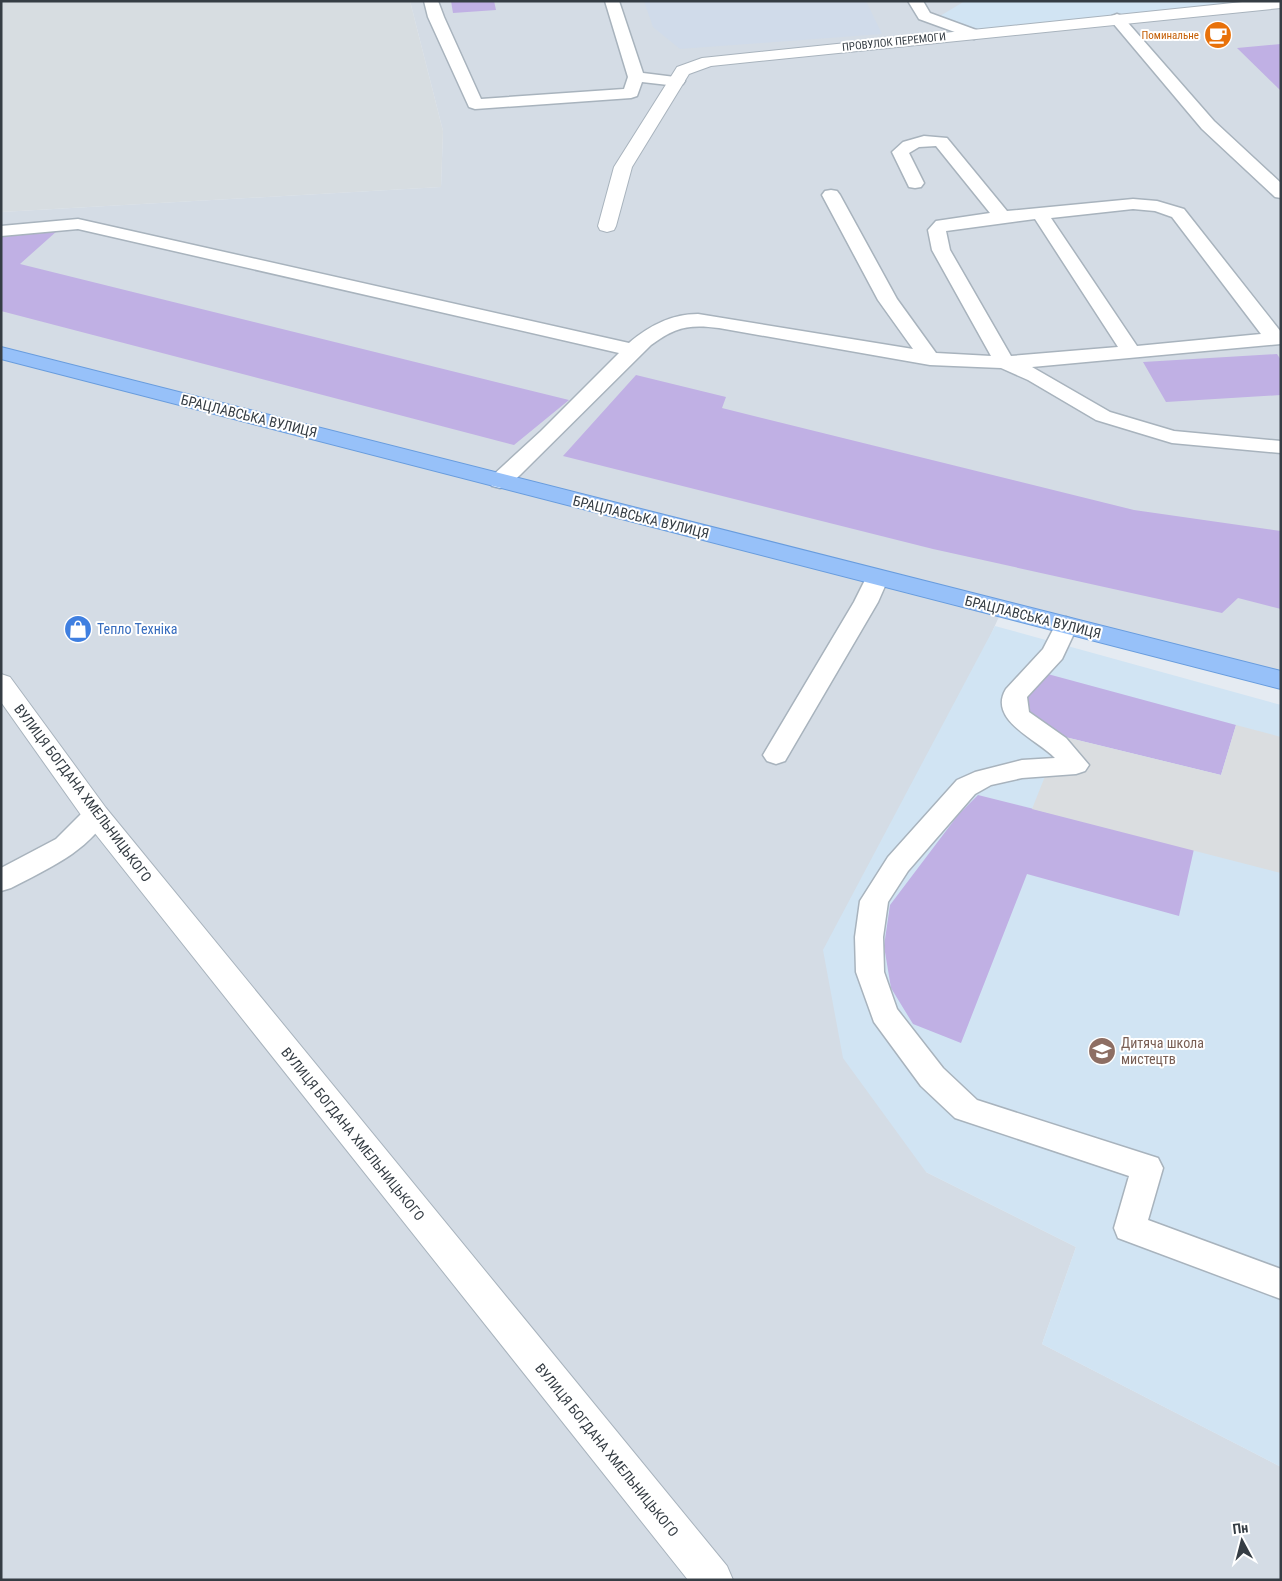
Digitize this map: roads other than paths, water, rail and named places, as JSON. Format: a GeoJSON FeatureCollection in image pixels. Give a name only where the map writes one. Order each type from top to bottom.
{"type":"FeatureCollection","features":[{"type":"Feature","properties":{"kind":"main road","name":"БРАЦЛАВСЬКА ВУЛИЦЯ"},"geometry":{"type":"LineString","coordinates":[[1,352],[1281,680]]}},
{"type":"Feature","properties":{"kind":"street","name":"ПРОВУЛОК ПЕРЕМОГИ"},"geometry":{"type":"LineString","coordinates":[[607,226],[623,167],[683,71],[708,61],[1281,3]]}},
{"type":"Feature","properties":{"kind":"street","name":"ВУЛИЦЯ БОГДАНА ХМЕЛЬНИЦЬКОГО"},"geometry":{"type":"LineString","coordinates":[[1,683],[96,815],[710,1579]]}},
{"type":"Feature","properties":{"kind":"lane"},"geometry":{"type":"LineString","coordinates":[[431,1],[436,17],[475,104],[631,93],[636,77],[612,1]]}},
{"type":"Feature","properties":{"kind":"lane"},"geometry":{"type":"LineString","coordinates":[[915,1],[924,16],[974,34]]}},
{"type":"Feature","properties":{"kind":"lane"},"geometry":{"type":"LineString","coordinates":[[1117,19],[1208,125],[1281,194]]}},
{"type":"Feature","properties":{"kind":"lane"},"geometry":{"type":"LineString","coordinates":[[636,77],[677,82]]}},
{"type":"Feature","properties":{"kind":"lane"},"geometry":{"type":"LineString","coordinates":[[915,183],[900,152],[907,144],[928,140],[941,142],[1000,214],[996,218]]}},
{"type":"Feature","properties":{"kind":"lane"},"geometry":{"type":"LineString","coordinates":[[832,195],[888,300],[930,359]]}},
{"type":"Feature","properties":{"kind":"lane"},"geometry":{"type":"LineString","coordinates":[[1277,338],[1178,213],[1157,206],[1133,204],[996,218],[942,225],[937,230],[941,250],[1005,362],[1035,376],[1102,416],[1172,437],[1281,447]]}},
{"type":"Feature","properties":{"kind":"lane"},"geometry":{"type":"LineString","coordinates":[[1040,214],[1131,352]]}},
{"type":"Feature","properties":{"kind":"lane"},"geometry":{"type":"LineString","coordinates":[[1,231],[78,224],[634,350]]}},
{"type":"Feature","properties":{"kind":"lane"},"geometry":{"type":"LineString","coordinates":[[500,481],[527,457],[634,350],[662,328],[679,321],[696,319],[930,359],[1005,362],[1024,362],[1277,338]]}},
{"type":"Feature","properties":{"kind":"lane"},"geometry":{"type":"LineString","coordinates":[[776,755],[866,602],[877,577]]}},
{"type":"Feature","properties":{"kind":"lane"},"geometry":{"type":"LineString","coordinates":[[1066,625],[1053,653],[1015,696],[1013,704],[1018,714],[1028,725],[1055,743],[1076,764],[1022,769],[984,778],[966,787],[898,864],[874,901],[869,937],[870,972],[884,1014],[932,1077],[966,1108],[1147,1168],[1130,1228],[1281,1284]]}},
{"type":"Feature","properties":{"kind":"lane"},"geometry":{"type":"LineString","coordinates":[[1,881],[66,846],[96,815]]}},
{"type":"Feature","properties":{"kind":"place","name":"Поминальне"},"geometry":{"type":"Point","coordinates":[1218,35]}},
{"type":"Feature","properties":{"kind":"place","name":"Тепло Техніка"},"geometry":{"type":"Point","coordinates":[78,629]}},
{"type":"Feature","properties":{"kind":"place","name":"Дитяча школа мистецтв"},"geometry":{"type":"Point","coordinates":[1102,1051]}}]}
